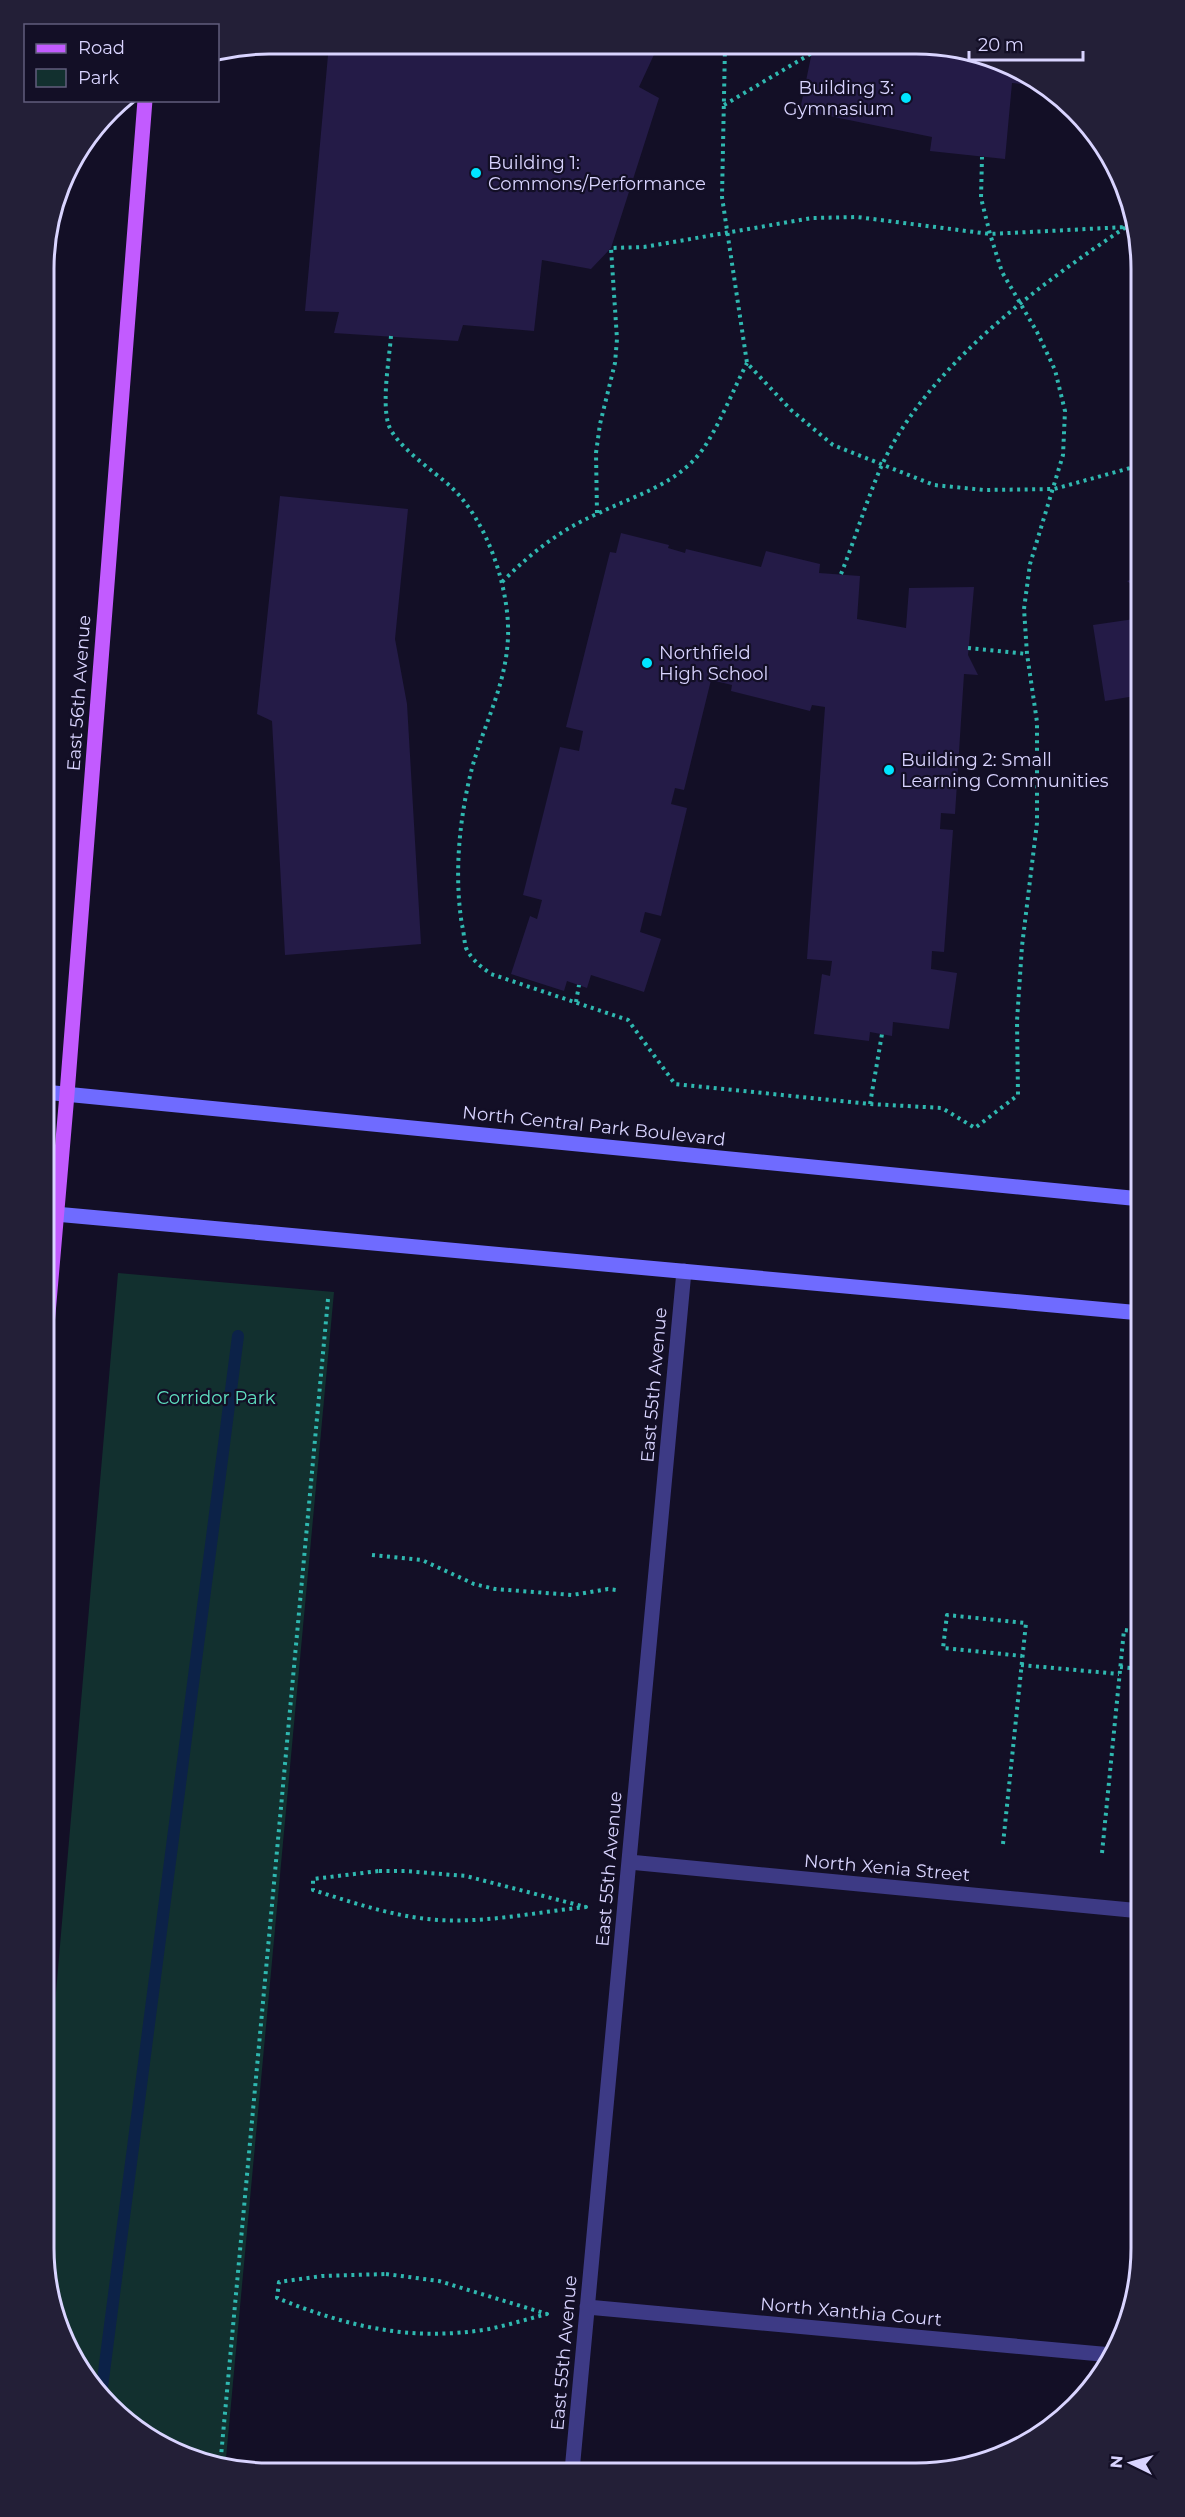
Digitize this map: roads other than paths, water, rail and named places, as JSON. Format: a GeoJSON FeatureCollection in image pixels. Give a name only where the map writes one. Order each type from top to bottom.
{"type":"FeatureCollection","features":[{"type":"Feature","properties":{"kind":"main road","name":"East 56th Avenue"},"geometry":{"type":"LineString","coordinates":[[54,1186],[67,1094],[145,102]]}},
{"type":"Feature","properties":{"kind":"main road","name":"North Central Park Boulevard"},"geometry":{"type":"LineString","coordinates":[[54,1093],[1131,1198]]}},
{"type":"Feature","properties":{"kind":"main road"},"geometry":{"type":"LineString","coordinates":[[54,1214],[1131,1312]]}},
{"type":"Feature","properties":{"kind":"street","name":"East 55th Avenue"},"geometry":{"type":"LineString","coordinates":[[573,2463],[684,1271]]}},
{"type":"Feature","properties":{"kind":"street","name":"North Xenia Street"},"geometry":{"type":"LineString","coordinates":[[629,1862],[1131,1910]]}},
{"type":"Feature","properties":{"kind":"street","name":"North Xanthia Court"},"geometry":{"type":"LineString","coordinates":[[587,2307],[1103,2354]]}},
{"type":"Feature","properties":{"kind":"waterway"},"geometry":{"type":"LineString","coordinates":[[102,2384],[238,1336]]}},
{"type":"Feature","properties":{"kind":"place","name":"Building 3: Gymnasium"},"geometry":{"type":"Point","coordinates":[906,98]}},
{"type":"Feature","properties":{"kind":"place","name":"Building 1: Commons/Performance"},"geometry":{"type":"Point","coordinates":[476,173]}},
{"type":"Feature","properties":{"kind":"place","name":"Northfield High School"},"geometry":{"type":"Point","coordinates":[647,663]}},
{"type":"Feature","properties":{"kind":"place","name":"Building 2: Small Learning Communities"},"geometry":{"type":"Point","coordinates":[889,770]}},
{"type":"Feature","properties":{"kind":"park label","name":"Corridor Park"},"geometry":{"type":"Point","coordinates":[216,1398]}}]}
